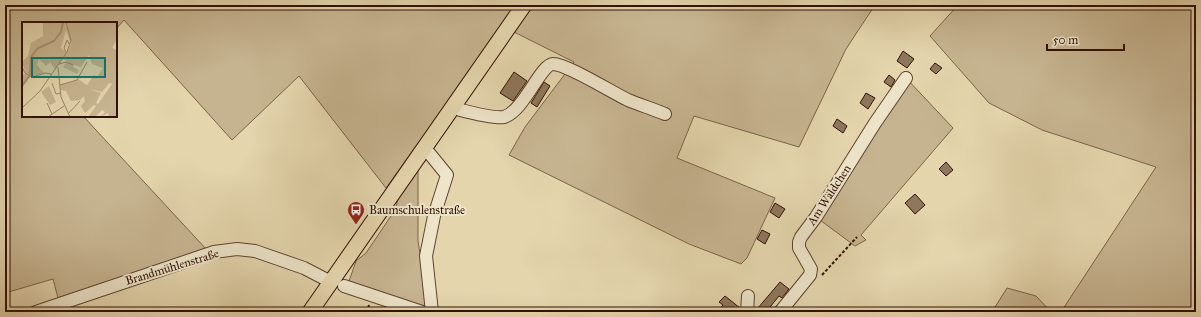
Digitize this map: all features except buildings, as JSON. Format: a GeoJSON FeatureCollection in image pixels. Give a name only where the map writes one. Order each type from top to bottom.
{"type":"FeatureCollection","features":[{"type":"Feature","properties":{"kind":"main road"},"geometry":{"type":"LineString","coordinates":[[310,312],[337,284],[425,148],[524,5]]}},
{"type":"Feature","properties":{"kind":"street"},"geometry":{"type":"LineString","coordinates":[[452,108],[485,115],[504,116],[514,111],[521,104],[543,72],[550,65],[554,64],[578,74],[629,100],[665,114]]}},
{"type":"Feature","properties":{"kind":"street","name":"Am Wäldchen"},"geometry":{"type":"LineString","coordinates":[[780,312],[810,275],[811,269],[799,248],[801,237],[816,217],[875,123],[906,78]]}},
{"type":"Feature","properties":{"kind":"street"},"geometry":{"type":"LineString","coordinates":[[425,148],[447,175],[434,216],[426,256],[432,312]]}},
{"type":"Feature","properties":{"kind":"street","name":"Brandmühlenstraße"},"geometry":{"type":"LineString","coordinates":[[36,312],[214,252],[237,249],[255,251],[276,258],[304,268],[337,284]]}},
{"type":"Feature","properties":{"kind":"street"},"geometry":{"type":"LineString","coordinates":[[337,284],[422,312]]}},
{"type":"Feature","properties":{"kind":"street"},"geometry":{"type":"LineString","coordinates":[[747,312],[748,296]]}},
{"type":"Feature","properties":{"kind":"path"},"geometry":{"type":"LineString","coordinates":[[1196,13],[1196,24]]}},
{"type":"Feature","properties":{"kind":"path"},"geometry":{"type":"LineString","coordinates":[[818,279],[857,237]]}},
{"type":"Feature","properties":{"kind":"shaded area"},"geometry":{"type":"Polygon","coordinates":[[[5,5],[517,5],[386,188],[299,76],[232,140],[124,20],[117,28],[117,22],[22,22],[22,117],[84,117],[207,250],[58,298],[53,279],[5,293],[5,5]]]}},
{"type":"Feature","properties":{"kind":"shaded area"},"geometry":{"type":"Polygon","coordinates":[[[524,5],[875,5],[846,49],[799,147],[694,116],[677,158],[775,198],[747,258],[741,264],[689,244],[509,155],[525,127],[574,62],[508,29],[524,5]]]}},
{"type":"Feature","properties":{"kind":"shaded area"},"geometry":{"type":"Polygon","coordinates":[[[958,5],[1196,5],[1196,312],[1061,312],[1156,167],[1042,130],[989,103],[930,36],[958,5]]]}},
{"type":"Feature","properties":{"kind":"shaded area"},"geometry":{"type":"Polygon","coordinates":[[[906,78],[953,128],[861,235],[866,240],[855,246],[816,217],[906,78]]]}},
{"type":"Feature","properties":{"kind":"shaded area"},"geometry":{"type":"Polygon","coordinates":[[[418,169],[418,241],[427,297],[426,305],[419,308],[348,284],[356,261],[366,253],[395,210],[399,196],[418,169]]]}},
{"type":"Feature","properties":{"kind":"shaded area"},"geometry":{"type":"Polygon","coordinates":[[[1007,288],[1036,296],[1051,312],[992,312],[1007,288]]]}},
{"type":"Feature","properties":{"kind":"place","name":"Baumschulenstraße"},"geometry":{"type":"Point","coordinates":[356,225]}}]}
